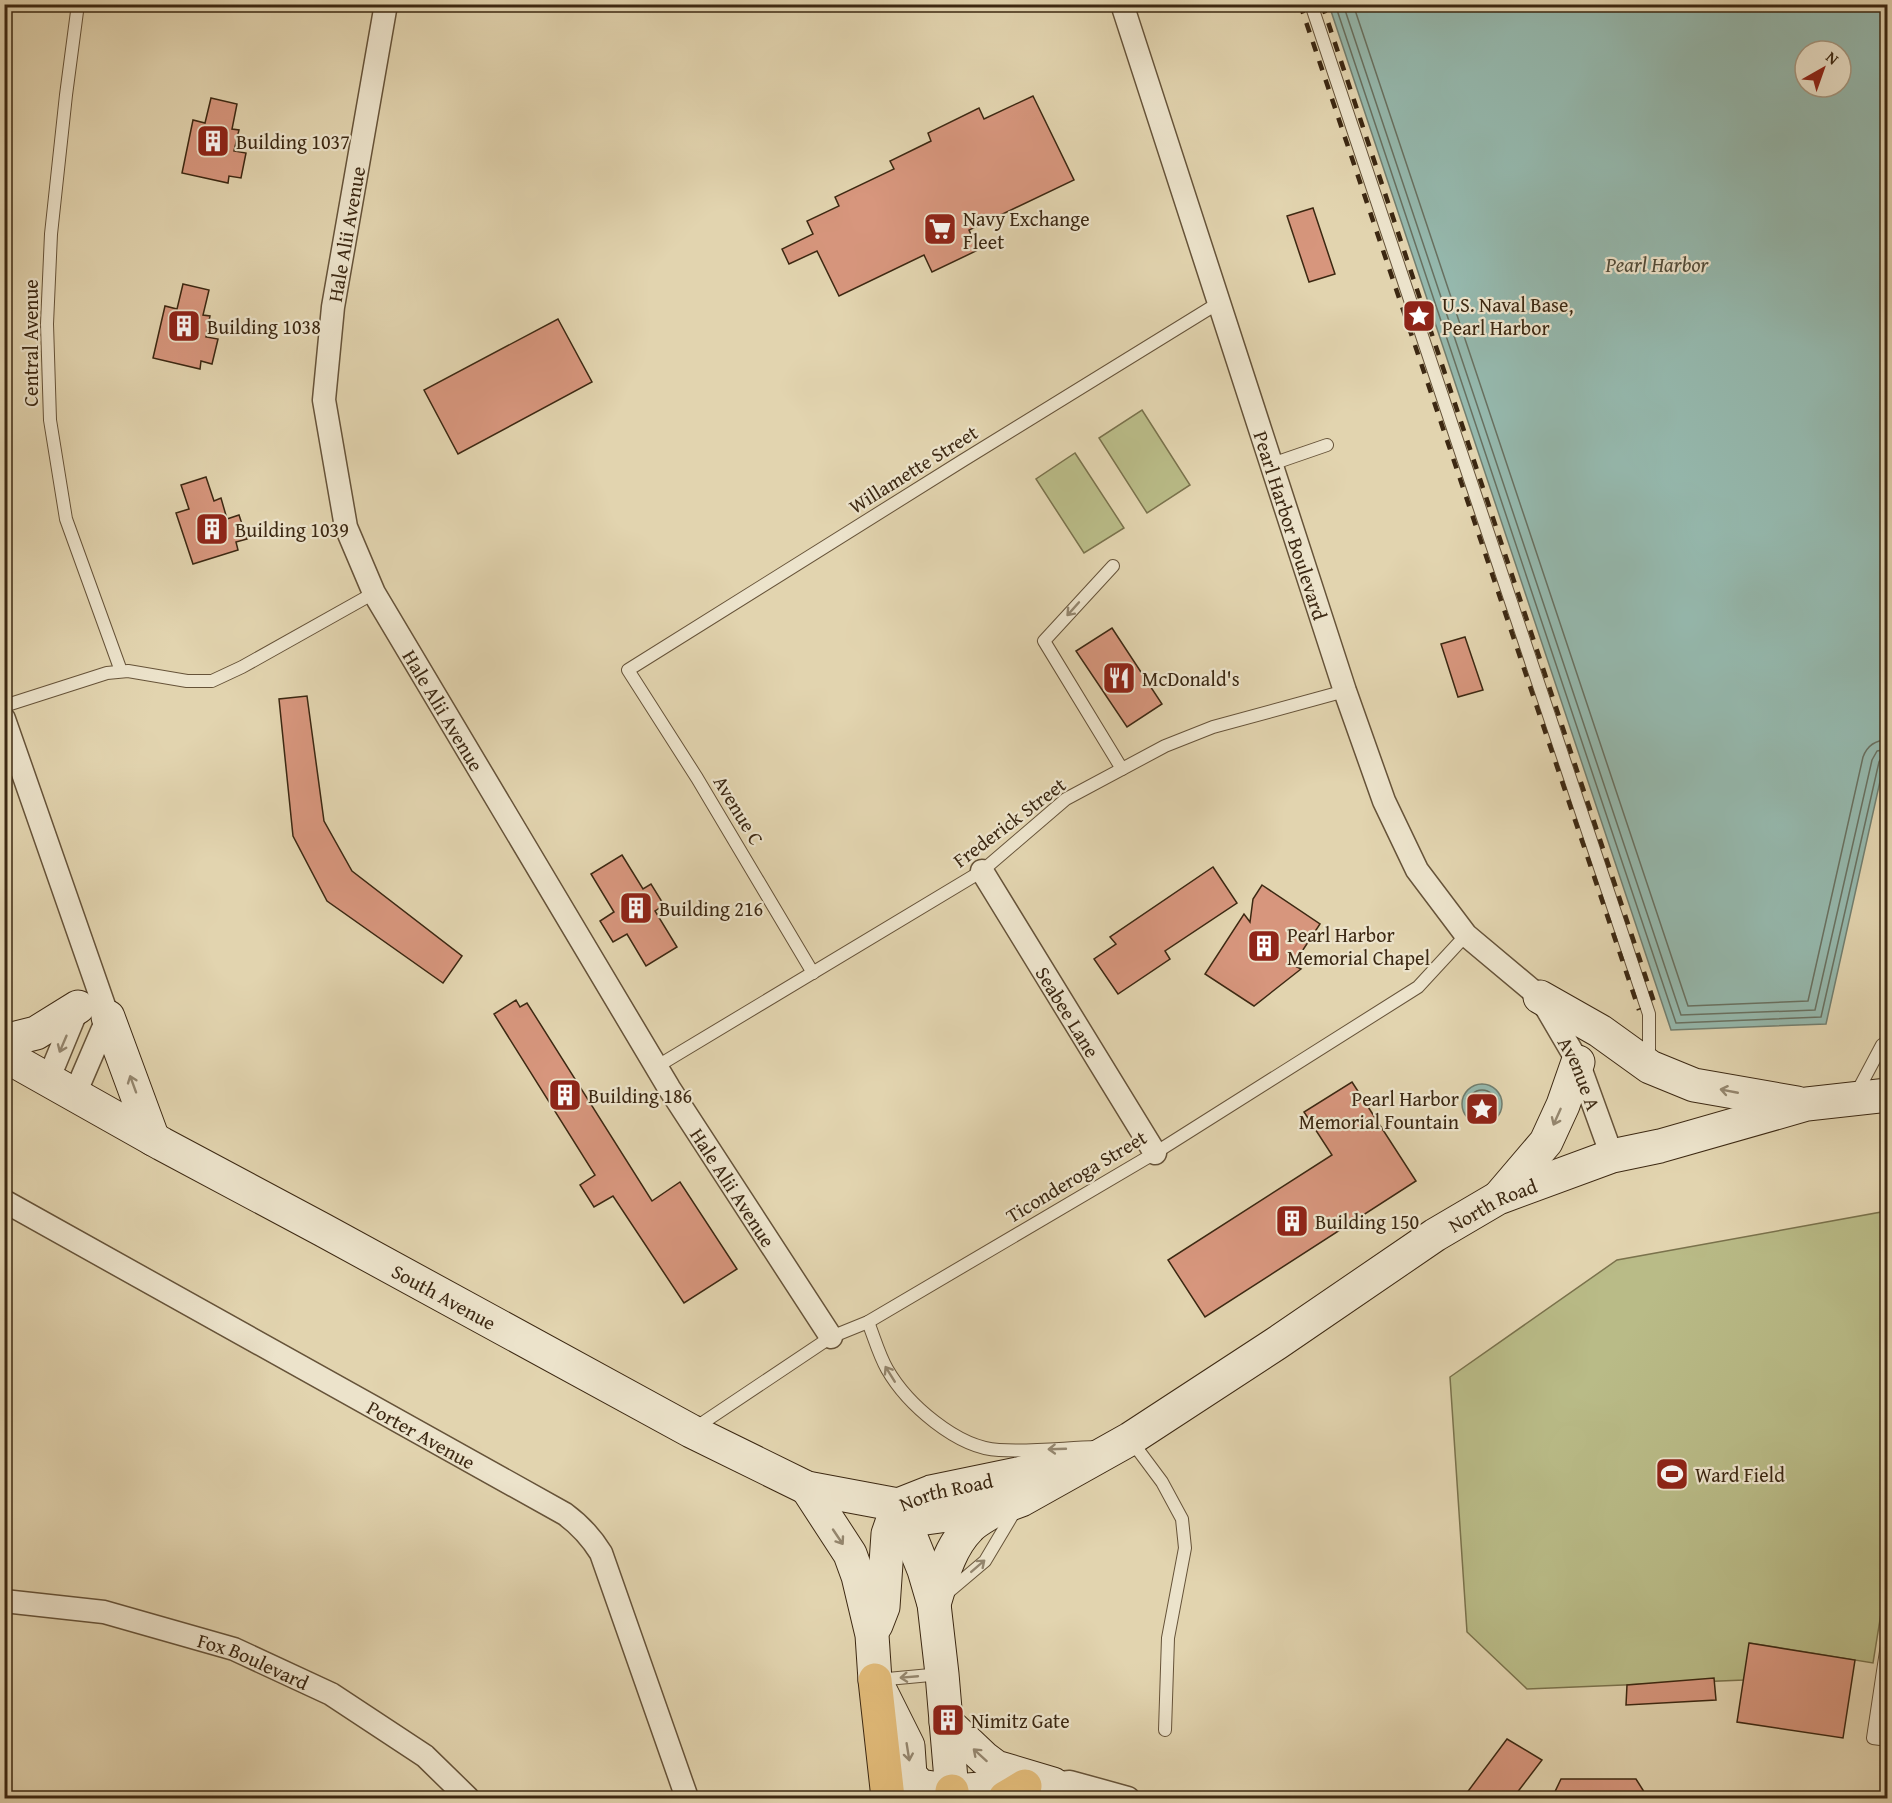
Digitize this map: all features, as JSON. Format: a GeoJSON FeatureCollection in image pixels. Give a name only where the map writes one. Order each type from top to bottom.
{"type":"FeatureCollection","features":[{"type":"Feature","properties":{"kind":"main road"},"geometry":{"type":"LineString","coordinates":[[875,1680],[888,1798]]}},
{"type":"Feature","properties":{"kind":"street","name":"Hale Alii Avenue"},"geometry":{"type":"LineString","coordinates":[[386,4],[333,308],[324,400],[346,527],[374,593],[656,1067],[831,1337]]}},
{"type":"Feature","properties":{"kind":"street","name":"Pearl Harbor Boulevard"},"geometry":{"type":"LineString","coordinates":[[1122,4],[1345,691],[1384,801],[1417,870],[1466,935],[1540,996]]}},
{"type":"Feature","properties":{"kind":"street"},"geometry":{"type":"LineString","coordinates":[[4,719],[92,973],[93,1012],[153,1139]]}},
{"type":"Feature","properties":{"kind":"street","name":"Seabee Lane"},"geometry":{"type":"LineString","coordinates":[[982,871],[1155,1153]]}},
{"type":"Feature","properties":{"kind":"street"},"geometry":{"type":"LineString","coordinates":[[61,1088],[93,1012],[92,973]]}},
{"type":"Feature","properties":{"kind":"street"},"geometry":{"type":"LineString","coordinates":[[1540,996],[1600,1031],[1650,1067],[1694,1085],[1807,1104]]}},
{"type":"Feature","properties":{"kind":"street","name":"Avenue A"},"geometry":{"type":"LineString","coordinates":[[1540,996],[1578,1062],[1612,1156]]}},
{"type":"Feature","properties":{"kind":"street"},"geometry":{"type":"LineString","coordinates":[[4,1041],[36,1033],[93,1012]]}},
{"type":"Feature","properties":{"kind":"street"},"geometry":{"type":"LineString","coordinates":[[61,1088],[93,1012]]}},
{"type":"Feature","properties":{"kind":"street","name":"South Avenue"},"geometry":{"type":"LineString","coordinates":[[4,1055],[153,1139],[692,1431],[807,1488],[898,1505]]}},
{"type":"Feature","properties":{"kind":"street"},"geometry":{"type":"LineString","coordinates":[[1498,1198],[1546,1143],[1563,1105],[1578,1062]]}},
{"type":"Feature","properties":{"kind":"street","name":"North Road"},"geometry":{"type":"LineString","coordinates":[[898,1505],[926,1518],[1010,1504],[1123,1443],[1277,1343],[1435,1234],[1498,1198],[1612,1156],[1660,1146],[1807,1104],[1887,1095]]}},
{"type":"Feature","properties":{"kind":"street","name":"Porter Avenue"},"geometry":{"type":"LineString","coordinates":[[4,1201],[576,1522],[594,1542],[606,1566],[687,1798]]}},
{"type":"Feature","properties":{"kind":"street","name":"North Road"},"geometry":{"type":"LineString","coordinates":[[898,1505],[930,1492],[1018,1474],[1123,1443]]}},
{"type":"Feature","properties":{"kind":"street"},"geometry":{"type":"LineString","coordinates":[[807,1488],[850,1554],[858,1576],[872,1635],[875,1680],[908,1746],[910,1775],[920,1786],[952,1795],[1028,1789],[1070,1782],[1128,1798]]}},
{"type":"Feature","properties":{"kind":"street"},"geometry":{"type":"LineString","coordinates":[[934,1604],[944,1570],[958,1542],[969,1527],[1010,1504]]}},
{"type":"Feature","properties":{"kind":"street"},"geometry":{"type":"LineString","coordinates":[[872,1635],[883,1607],[888,1534],[898,1505]]}},
{"type":"Feature","properties":{"kind":"street"},"geometry":{"type":"LineString","coordinates":[[898,1505],[924,1570],[934,1604],[952,1795]]}},
{"type":"Feature","properties":{"kind":"street","name":"Fox Boulevard"},"geometry":{"type":"LineString","coordinates":[[4,1601],[104,1612],[234,1649],[331,1694],[424,1756],[468,1798]]}},
{"type":"Feature","properties":{"kind":"street"},"geometry":{"type":"LineString","coordinates":[[946,1722],[984,1758],[1028,1789]]}},
{"type":"Feature","properties":{"kind":"lane","name":"Central Avenue"},"geometry":{"type":"LineString","coordinates":[[78,4],[51,234],[47,324],[50,420],[66,519],[122,671]]}},
{"type":"Feature","properties":{"kind":"lane"},"geometry":{"type":"LineString","coordinates":[[1311,4],[1649,1014],[1650,1067]]}},
{"type":"Feature","properties":{"kind":"lane","name":"Willamette Street"},"geometry":{"type":"LineString","coordinates":[[628,670],[1220,302]]}},
{"type":"Feature","properties":{"kind":"lane"},"geometry":{"type":"LineString","coordinates":[[1272,464],[1327,445]]}},
{"type":"Feature","properties":{"kind":"lane"},"geometry":{"type":"LineString","coordinates":[[1113,566],[1044,641],[1122,769]]}},
{"type":"Feature","properties":{"kind":"lane"},"geometry":{"type":"LineString","coordinates":[[4,706],[107,673],[122,671],[187,681],[212,681],[242,667],[374,593]]}},
{"type":"Feature","properties":{"kind":"lane","name":"Avenue C"},"geometry":{"type":"LineString","coordinates":[[628,670],[697,777],[813,973]]}},
{"type":"Feature","properties":{"kind":"lane","name":"Frederick Street"},"geometry":{"type":"LineString","coordinates":[[656,1067],[982,871],[1066,799],[1165,746],[1214,727],[1345,691]]}},
{"type":"Feature","properties":{"kind":"lane","name":"Ticonderoga Street"},"geometry":{"type":"LineString","coordinates":[[692,1431],[831,1337],[868,1322],[1155,1153],[1418,987],[1466,935]]}},
{"type":"Feature","properties":{"kind":"lane"},"geometry":{"type":"LineString","coordinates":[[1854,1098],[1882,1045],[1887,1041]]}},
{"type":"Feature","properties":{"kind":"lane"},"geometry":{"type":"LineString","coordinates":[[868,1322],[886,1367],[899,1387],[933,1421],[952,1434],[974,1444],[997,1450],[1123,1443],[1162,1482],[1182,1519],[1185,1548],[1168,1638],[1165,1730]]}},
{"type":"Feature","properties":{"kind":"lane"},"geometry":{"type":"LineString","coordinates":[[1887,1638],[1873,1738],[1887,1740]]}},
{"type":"Feature","properties":{"kind":"lane"},"geometry":{"type":"LineString","coordinates":[[875,1680],[942,1674]]}},
{"type":"Feature","properties":{"kind":"green space"},"geometry":{"type":"Polygon","coordinates":[[[1142,410],[1190,485],[1147,513],[1099,438],[1142,410]]]}},
{"type":"Feature","properties":{"kind":"green space"},"geometry":{"type":"Polygon","coordinates":[[[1075,453],[1124,528],[1084,553],[1036,479],[1075,453]]]}},
{"type":"Feature","properties":{"kind":"green space","name":"Ward Field"},"geometry":{"type":"Polygon","coordinates":[[[1887,1211],[1888,1570],[1873,1663],[1750,1643],[1744,1680],[1527,1689],[1467,1632],[1450,1377],[1617,1260],[1887,1211]]]}},
{"type":"Feature","properties":{"kind":"water","name":"Pearl Harbor"},"geometry":{"type":"Polygon","coordinates":[[[1329,5],[1887,5],[1887,750],[1826,1024],[1671,1030],[1329,5]]]}},
{"type":"Feature","properties":{"kind":"water","name":"Pearl Harbor Memorial Fountain"},"geometry":{"type":"Polygon","coordinates":[[[1482,1084],[1490,1085],[1496,1090],[1501,1096],[1501,1112],[1496,1118],[1490,1123],[1482,1124],[1474,1123],[1468,1118],[1463,1112],[1462,1104],[1463,1096],[1468,1090],[1474,1085],[1482,1084]]]}},
{"type":"Feature","properties":{"kind":"building"},"geometry":{"type":"Polygon","coordinates":[[[1033,96],[1074,180],[969,230],[978,250],[932,272],[924,255],[839,296],[817,251],[789,264],[782,249],[813,234],[807,221],[839,206],[835,197],[894,169],[890,161],[931,141],[928,133],[979,108],[984,119],[1033,96]]]}},
{"type":"Feature","properties":{"kind":"building","name":"Building 1037"},"geometry":{"type":"Polygon","coordinates":[[[211,98],[237,104],[232,129],[239,130],[234,151],[246,153],[241,178],[229,176],[228,183],[182,173],[193,120],[205,123],[211,98]]]}},
{"type":"Feature","properties":{"kind":"building"},"geometry":{"type":"Polygon","coordinates":[[[1313,208],[1335,274],[1309,282],[1287,216],[1313,208]]]}},
{"type":"Feature","properties":{"kind":"building","name":"Building 1038"},"geometry":{"type":"Polygon","coordinates":[[[183,284],[209,290],[203,315],[210,316],[206,337],[218,339],[212,364],[201,361],[200,369],[153,358],[165,306],[177,309],[183,284]]]}},
{"type":"Feature","properties":{"kind":"building"},"geometry":{"type":"Polygon","coordinates":[[[558,319],[592,382],[458,454],[424,390],[558,319]]]}},
{"type":"Feature","properties":{"kind":"building","name":"Building 1039"},"geometry":{"type":"Polygon","coordinates":[[[206,477],[214,501],[221,498],[227,519],[239,515],[247,539],[236,542],[238,550],[193,564],[176,513],[189,509],[181,485],[206,477]]]}},
{"type":"Feature","properties":{"kind":"building","name":"McDonald's"},"geometry":{"type":"Polygon","coordinates":[[[1112,628],[1162,704],[1127,727],[1076,651],[1112,628]]]}},
{"type":"Feature","properties":{"kind":"building"},"geometry":{"type":"Polygon","coordinates":[[[1465,637],[1483,690],[1458,697],[1441,644],[1465,637]]]}},
{"type":"Feature","properties":{"kind":"building"},"geometry":{"type":"Polygon","coordinates":[[[307,696],[324,821],[352,871],[462,956],[443,983],[327,901],[293,836],[279,699],[307,696]]]}},
{"type":"Feature","properties":{"kind":"building","name":"Building 216"},"geometry":{"type":"Polygon","coordinates":[[[622,855],[643,889],[651,884],[664,905],[655,911],[677,947],[646,966],[627,934],[613,942],[600,921],[614,912],[591,874],[622,855]]]}},
{"type":"Feature","properties":{"kind":"building"},"geometry":{"type":"Polygon","coordinates":[[[1213,867],[1237,903],[1165,951],[1170,959],[1118,994],[1094,959],[1116,944],[1110,937],[1213,867]]]}},
{"type":"Feature","properties":{"kind":"building","name":"Pearl Harbor Memorial Chapel"},"geometry":{"type":"Polygon","coordinates":[[[1262,885],[1320,924],[1293,965],[1301,969],[1254,1006],[1205,974],[1244,914],[1250,922],[1253,899],[1262,885]]]}},
{"type":"Feature","properties":{"kind":"building"},"geometry":{"type":"Polygon","coordinates":[[[516,1000],[520,1007],[527,1003],[652,1201],[680,1182],[737,1269],[684,1303],[613,1196],[594,1207],[580,1185],[595,1175],[494,1014],[516,1000]]]}},
{"type":"Feature","properties":{"kind":"building","name":"Building 150"},"geometry":{"type":"Polygon","coordinates":[[[1352,1082],[1416,1181],[1205,1317],[1168,1260],[1332,1155],[1304,1112],[1352,1082]]]}},
{"type":"Feature","properties":{"kind":"building"},"geometry":{"type":"Polygon","coordinates":[[[1749,1643],[1855,1660],[1843,1738],[1737,1722],[1749,1643]]]}},
{"type":"Feature","properties":{"kind":"building"},"geometry":{"type":"Polygon","coordinates":[[[1714,1678],[1716,1700],[1626,1705],[1627,1685],[1714,1678]]]}},
{"type":"Feature","properties":{"kind":"building"},"geometry":{"type":"Polygon","coordinates":[[[1507,1739],[1542,1760],[1513,1798],[1463,1798],[1507,1739]]]}},
{"type":"Feature","properties":{"kind":"building"},"geometry":{"type":"Polygon","coordinates":[[[1561,1779],[1636,1779],[1648,1798],[1552,1798],[1561,1779]]]}},
{"type":"Feature","properties":{"kind":"railway"},"geometry":{"type":"LineString","coordinates":[[1300,4],[1639,1010]]}},
{"type":"Feature","properties":{"kind":"railway"},"geometry":{"type":"LineString","coordinates":[[1322,4],[1655,1005]]}},
{"type":"Feature","properties":{"kind":"place","name":"Building 1037"},"geometry":{"type":"Point","coordinates":[213,141]}},
{"type":"Feature","properties":{"kind":"place","name":"Navy Exchange Fleet"},"geometry":{"type":"Point","coordinates":[940,229]}},
{"type":"Feature","properties":{"kind":"place","name":"U.S. Naval Base, Pearl Harbor"},"geometry":{"type":"Point","coordinates":[1419,316]}},
{"type":"Feature","properties":{"kind":"place","name":"Building 1038"},"geometry":{"type":"Point","coordinates":[184,326]}},
{"type":"Feature","properties":{"kind":"place","name":"Building 1039"},"geometry":{"type":"Point","coordinates":[212,529]}},
{"type":"Feature","properties":{"kind":"place","name":"McDonald's"},"geometry":{"type":"Point","coordinates":[1119,678]}},
{"type":"Feature","properties":{"kind":"place","name":"Building 216"},"geometry":{"type":"Point","coordinates":[636,908]}},
{"type":"Feature","properties":{"kind":"place","name":"Pearl Harbor Memorial Chapel"},"geometry":{"type":"Point","coordinates":[1264,946]}},
{"type":"Feature","properties":{"kind":"place","name":"Building 186"},"geometry":{"type":"Point","coordinates":[565,1095]}},
{"type":"Feature","properties":{"kind":"place","name":"Pearl Harbor Memorial Fountain"},"geometry":{"type":"Point","coordinates":[1482,1109]}},
{"type":"Feature","properties":{"kind":"place","name":"Building 150"},"geometry":{"type":"Point","coordinates":[1292,1221]}},
{"type":"Feature","properties":{"kind":"place","name":"Ward Field"},"geometry":{"type":"Point","coordinates":[1672,1474]}},
{"type":"Feature","properties":{"kind":"place","name":"Nimitz Gate"},"geometry":{"type":"Point","coordinates":[948,1720]}}]}
